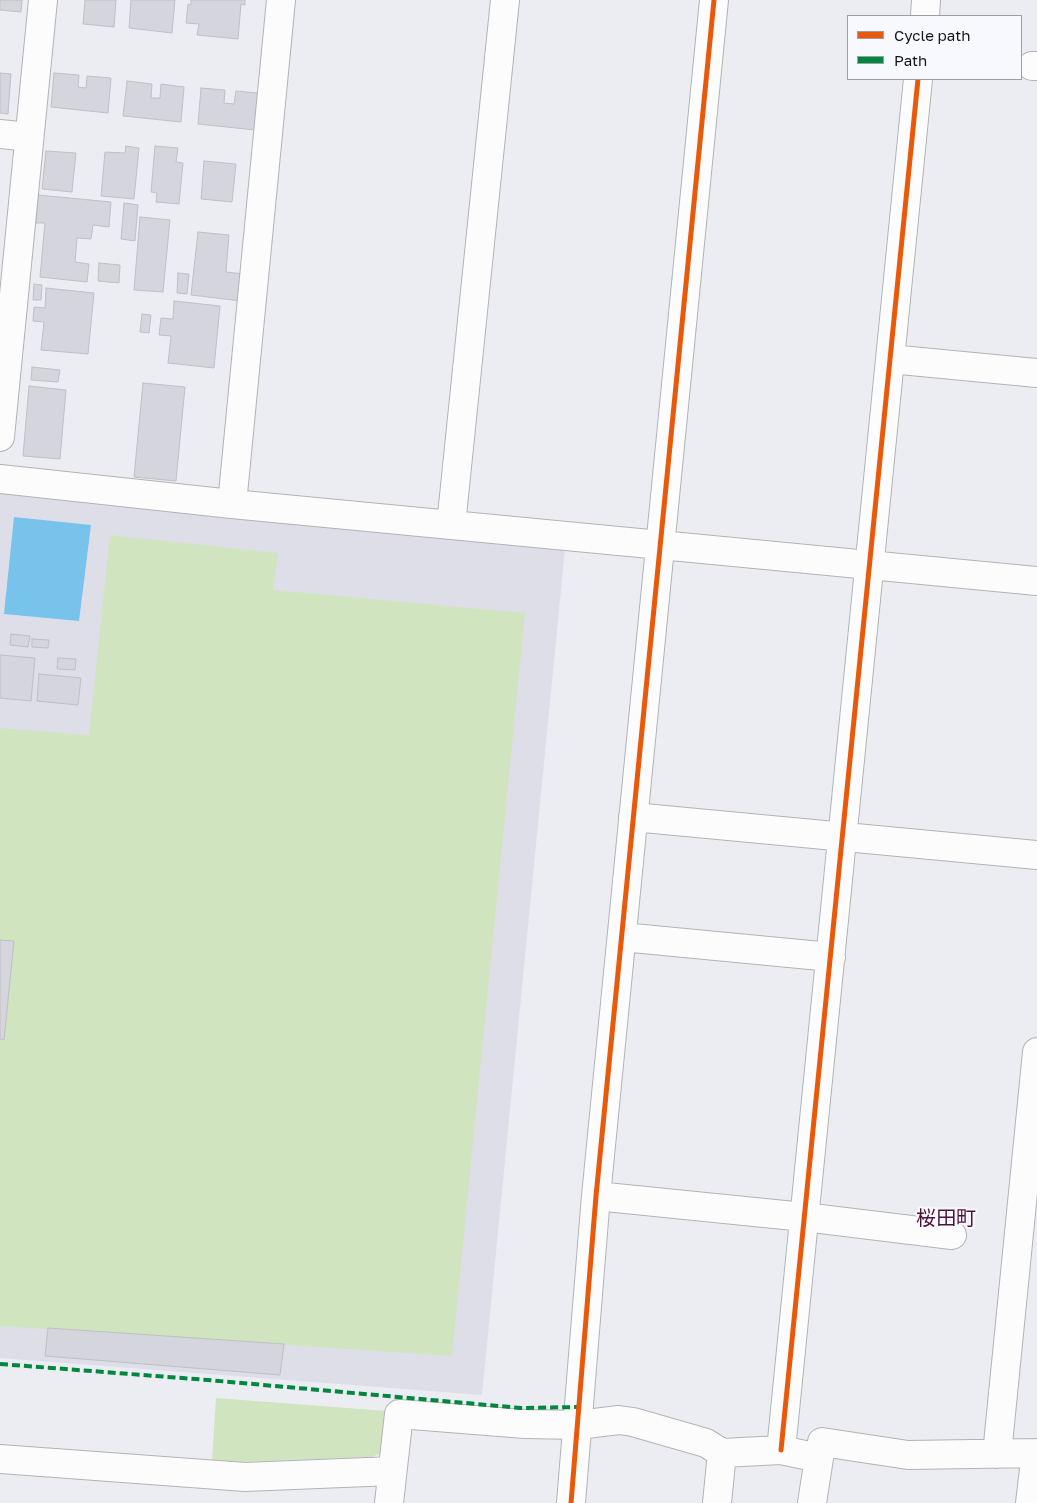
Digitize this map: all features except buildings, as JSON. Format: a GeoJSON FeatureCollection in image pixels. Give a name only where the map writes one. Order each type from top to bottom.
{"type":"FeatureCollection","features":[{"type":"Feature","properties":{"kind":"street"},"geometry":{"type":"LineString","coordinates":[[0,437],[28,137],[43,0]]}},
{"type":"Feature","properties":{"kind":"street"},"geometry":{"type":"LineString","coordinates":[[232,504],[281,0]]}},
{"type":"Feature","properties":{"kind":"street"},"geometry":{"type":"LineString","coordinates":[[451,524],[505,0]]}},
{"type":"Feature","properties":{"kind":"street"},"geometry":{"type":"LineString","coordinates":[[571,1503],[596,1196],[672,441],[714,0]]}},
{"type":"Feature","properties":{"kind":"street"},"geometry":{"type":"LineString","coordinates":[[924,15],[926,0]]}},
{"type":"Feature","properties":{"kind":"street"},"geometry":{"type":"LineString","coordinates":[[781,1450],[918,80]]}},
{"type":"Feature","properties":{"kind":"street"},"geometry":{"type":"LineString","coordinates":[[0,134],[28,137]]}},
{"type":"Feature","properties":{"kind":"street"},"geometry":{"type":"LineString","coordinates":[[890,359],[1037,373]]}},
{"type":"Feature","properties":{"kind":"street"},"geometry":{"type":"LineString","coordinates":[[0,479],[232,504],[1037,581]]}},
{"type":"Feature","properties":{"kind":"street"},"geometry":{"type":"LineString","coordinates":[[633,817],[1037,855]]}},
{"type":"Feature","properties":{"kind":"street"},"geometry":{"type":"LineString","coordinates":[[622,937],[831,957]]}},
{"type":"Feature","properties":{"kind":"street"},"geometry":{"type":"LineString","coordinates":[[997,1454],[1028,1240],[1037,1052]]}},
{"type":"Feature","properties":{"kind":"street"},"geometry":{"type":"LineString","coordinates":[[596,1196],[804,1217],[952,1235]]}},
{"type":"Feature","properties":{"kind":"street"},"geometry":{"type":"LineString","coordinates":[[389,1503],[399,1414],[512,1424],[578,1425],[604,1421],[633,1422],[706,1443],[722,1453],[781,1450],[819,1458]]}},
{"type":"Feature","properties":{"kind":"street"},"geometry":{"type":"LineString","coordinates":[[812,1503],[822,1442],[908,1455],[1037,1453],[1030,1503]]}},
{"type":"Feature","properties":{"kind":"street"},"geometry":{"type":"LineString","coordinates":[[717,1503],[722,1453]]}},
{"type":"Feature","properties":{"kind":"street"},"geometry":{"type":"LineString","coordinates":[[0,1459],[245,1477],[392,1471]]}},
{"type":"Feature","properties":{"kind":"shaded area"},"geometry":{"type":"Polygon","coordinates":[[[0,492],[565,549],[482,1395],[0,1358],[0,492]]]}},
{"type":"Feature","properties":{"kind":"green space"},"geometry":{"type":"Polygon","coordinates":[[[110,535],[278,553],[273,590],[525,613],[452,1356],[0,1326],[0,728],[89,735],[110,535]]]}},
{"type":"Feature","properties":{"kind":"green space"},"geometry":{"type":"Polygon","coordinates":[[[216,1398],[387,1411],[384,1445],[381,1453],[372,1457],[241,1462],[212,1460],[216,1398]]]}},
{"type":"Feature","properties":{"kind":"water"},"geometry":{"type":"Polygon","coordinates":[[[14,517],[91,525],[79,621],[4,614],[14,517]]]}},
{"type":"Feature","properties":{"kind":"marked path"},"geometry":{"type":"LineString","coordinates":[[0,1364],[208,1380],[521,1408],[580,1407]]}},
{"type":"Feature","properties":{"kind":"cycle path"},"geometry":{"type":"LineString","coordinates":[[571,1503],[596,1196],[714,0]]}},
{"type":"Feature","properties":{"kind":"cycle path"},"geometry":{"type":"LineString","coordinates":[[781,1450],[918,80]]}},
{"type":"Feature","properties":{"kind":"district","name":"桜田町"},"geometry":{"type":"Point","coordinates":[946,1219]}}]}
